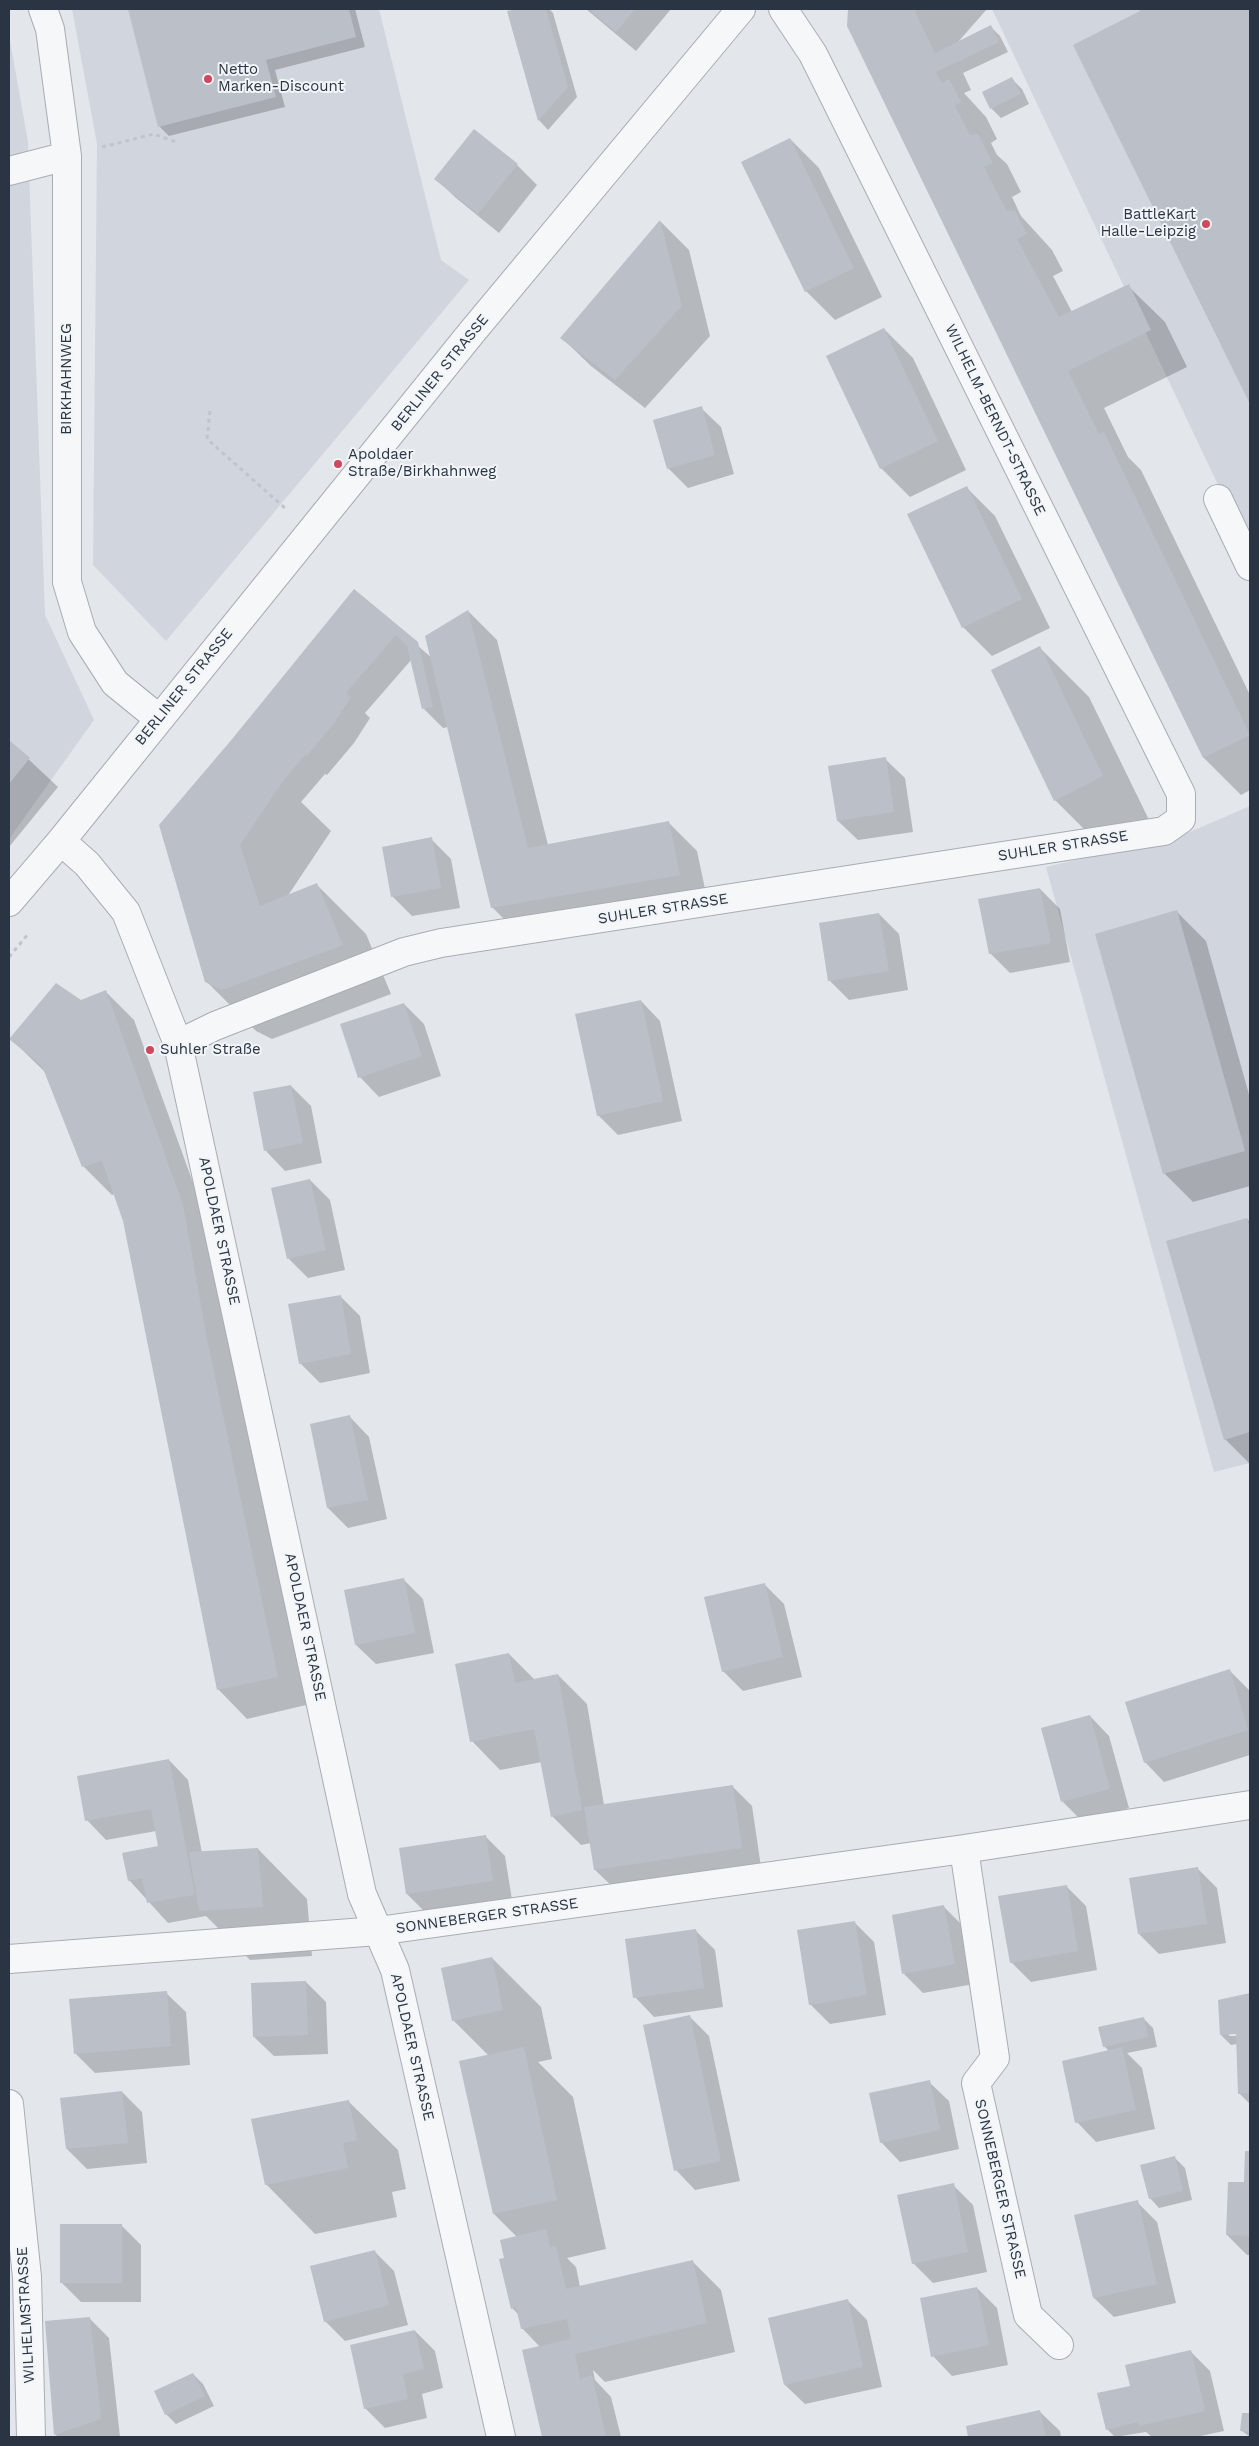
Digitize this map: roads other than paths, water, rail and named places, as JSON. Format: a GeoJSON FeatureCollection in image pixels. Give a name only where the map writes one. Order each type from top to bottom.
{"type":"FeatureCollection","features":[{"type":"Feature","properties":{"kind":"street","name":"BIRKHAHNWEG"},"geometry":{"type":"LineString","coordinates":[[43,9],[50,29],[67,156],[67,582],[82,632],[110,676],[115,683],[158,718]]}},
{"type":"Feature","properties":{"kind":"street","name":"BERLINER STRASSE"},"geometry":{"type":"LineString","coordinates":[[9,902],[61,841],[158,718],[472,332],[741,9]]}},
{"type":"Feature","properties":{"kind":"street","name":"WILHELM-BERNDT-STRASSE"},"geometry":{"type":"LineString","coordinates":[[783,9],[813,54],[1181,794],[1181,819],[1164,831]]}},
{"type":"Feature","properties":{"kind":"street"},"geometry":{"type":"LineString","coordinates":[[9,171],[67,156]]}},
{"type":"Feature","properties":{"kind":"street"},"geometry":{"type":"LineString","coordinates":[[1218,499],[1250,566]]}},
{"type":"Feature","properties":{"kind":"street","name":"SUHLER STRASSE"},"geometry":{"type":"LineString","coordinates":[[178,1044],[215,1026],[386,959],[441,943],[1164,831]]}},
{"type":"Feature","properties":{"kind":"street","name":"APOLDAER STRASSE"},"geometry":{"type":"LineString","coordinates":[[61,841],[87,864],[126,912],[178,1044],[362,1894],[396,1970],[501,2437]]}},
{"type":"Feature","properties":{"kind":"street","name":"SONNEBERGER STRASSE"},"geometry":{"type":"LineString","coordinates":[[9,1959],[378,1932],[964,1849],[1250,1805]]}},
{"type":"Feature","properties":{"kind":"street","name":"SONNEBERGER STRASSE"},"geometry":{"type":"LineString","coordinates":[[964,1849],[995,2058],[976,2083],[1028,2315],[1059,2345]]}},
{"type":"Feature","properties":{"kind":"street","name":"WILHELMSTRASSE"},"geometry":{"type":"LineString","coordinates":[[9,2104],[27,2277],[31,2437]]}},
{"type":"Feature","properties":{"kind":"place","name":"Netto Marken-Discount"},"geometry":{"type":"Point","coordinates":[208,79]}},
{"type":"Feature","properties":{"kind":"place","name":"BattleKart Halle-Leipzig"},"geometry":{"type":"Point","coordinates":[1206,224]}},
{"type":"Feature","properties":{"kind":"place","name":"Apoldaer Straße/Birkhahnweg"},"geometry":{"type":"Point","coordinates":[338,464]}},
{"type":"Feature","properties":{"kind":"place","name":"Suhler Straße"},"geometry":{"type":"Point","coordinates":[150,1050]}}]}
